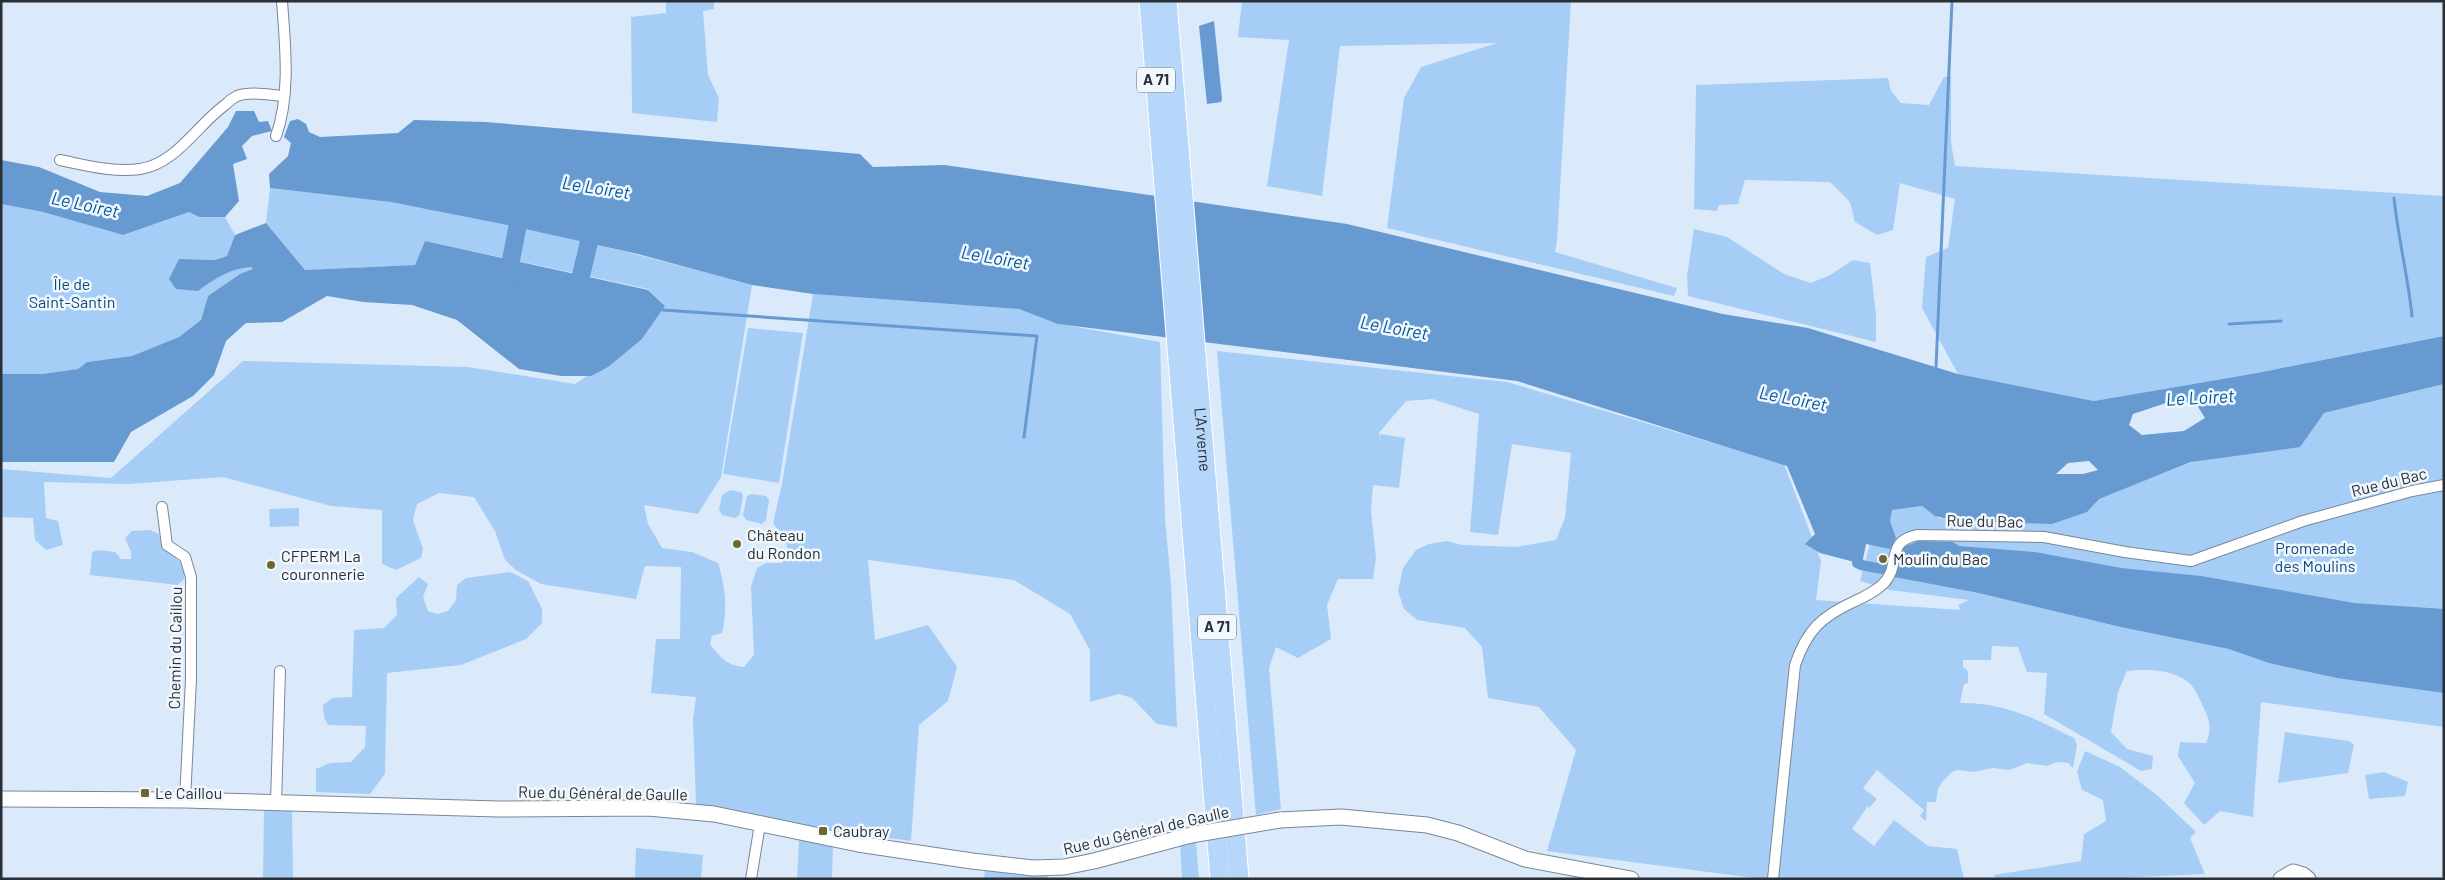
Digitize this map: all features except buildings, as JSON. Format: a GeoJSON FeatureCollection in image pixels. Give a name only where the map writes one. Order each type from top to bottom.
{"type":"FeatureCollection","features":[{"type":"Feature","properties":{"kind":"highway","name":"L'Arverne"},"geometry":{"type":"LineString","coordinates":[[1149,1],[1172,158],[1198,375],[1239,879]]}},
{"type":"Feature","properties":{"kind":"highway","name":"L'Arverne"},"geometry":{"type":"LineString","coordinates":[[1166,1],[1179,377],[1220,879]]}},
{"type":"Feature","properties":{"kind":"main road","name":"Rue du Général de Gaulle"},"geometry":{"type":"LineString","coordinates":[[1,799],[185,800],[506,809],[648,808],[712,814],[858,844],[972,862],[1033,868],[1064,867],[1094,861],[1191,834],[1280,820],[1341,817],[1427,825],[1458,833],[1525,859],[1631,879]]}},
{"type":"Feature","properties":{"kind":"main road"},"geometry":{"type":"LineString","coordinates":[[2281,879],[2293,872],[2303,875],[2308,879]]}},
{"type":"Feature","properties":{"kind":"street"},"geometry":{"type":"LineString","coordinates":[[276,136],[281,123],[283,96],[285,50],[282,1]]}},
{"type":"Feature","properties":{"kind":"street"},"geometry":{"type":"LineString","coordinates":[[60,160],[127,170],[142,169],[174,154],[210,116],[236,96],[248,94],[283,96]]}},
{"type":"Feature","properties":{"kind":"street","name":"Rue du Bac"},"geometry":{"type":"LineString","coordinates":[[1772,879],[1795,665],[1808,635],[1824,618],[1872,593],[1889,576],[1896,549],[1903,540],[1918,535],[2044,537],[2125,552],[2191,561],[2303,521],[2412,491],[2444,485]]}},
{"type":"Feature","properties":{"kind":"street","name":"Chemin du Caillou"},"geometry":{"type":"LineString","coordinates":[[162,507],[167,545],[185,557],[191,577],[191,679],[185,800]]}},
{"type":"Feature","properties":{"kind":"street"},"geometry":{"type":"LineString","coordinates":[[276,803],[280,671]]}},
{"type":"Feature","properties":{"kind":"street"},"geometry":{"type":"LineString","coordinates":[[751,879],[760,824]]}},
{"type":"Feature","properties":{"kind":"green space"},"geometry":{"type":"Polygon","coordinates":[[[666,1],[714,1],[714,9],[703,11],[708,75],[719,98],[717,122],[632,113],[631,17],[666,13],[666,1]]]}},
{"type":"Feature","properties":{"kind":"green space"},"geometry":{"type":"Polygon","coordinates":[[[1242,1],[1571,1],[1555,252],[1677,288],[1674,296],[1387,228],[1404,98],[1421,67],[1497,43],[1340,46],[1322,196],[1267,186],[1289,40],[1238,37],[1242,1]]]}},
{"type":"Feature","properties":{"kind":"green space"},"geometry":{"type":"Polygon","coordinates":[[[1951,76],[1951,142],[1955,166],[2444,196],[2444,336],[2257,373],[2094,401],[1958,374],[1922,308],[1926,257],[1948,248],[1955,199],[1900,183],[1893,230],[1877,235],[1855,222],[1850,202],[1830,182],[1745,180],[1738,204],[1719,205],[1717,211],[1694,209],[1696,85],[1888,78],[1891,91],[1901,103],[1929,105],[1944,77],[1951,76]]]}},
{"type":"Feature","properties":{"kind":"green space"},"geometry":{"type":"Polygon","coordinates":[[[270,188],[391,202],[482,218],[618,250],[752,285],[721,477],[698,514],[644,505],[648,524],[662,548],[692,552],[718,563],[724,589],[725,616],[722,633],[712,636],[710,644],[724,660],[738,666],[744,667],[754,655],[751,587],[757,568],[766,563],[782,563],[788,553],[786,542],[773,523],[782,484],[813,294],[1019,309],[1060,324],[1160,342],[1165,519],[1171,584],[1177,727],[1157,724],[1132,698],[1119,694],[1090,702],[1090,650],[1070,614],[1014,580],[868,560],[875,640],[928,625],[957,667],[948,701],[919,725],[911,841],[799,825],[696,805],[693,720],[696,697],[651,693],[656,639],[680,639],[681,567],[645,566],[636,599],[541,584],[516,570],[505,560],[495,531],[474,497],[439,493],[417,504],[413,520],[423,549],[421,558],[396,570],[382,564],[382,510],[331,506],[223,477],[128,484],[44,482],[46,518],[58,521],[63,545],[46,550],[35,540],[33,518],[1,517],[1,469],[111,478],[243,361],[468,367],[575,384],[642,339],[665,306],[648,289],[425,241],[415,265],[305,270],[266,223],[270,188]]]}},
{"type":"Feature","properties":{"kind":"green space","name":"Île de Saint-Santin"},"geometry":{"type":"Polygon","coordinates":[[[1,204],[43,212],[123,235],[189,212],[199,217],[225,217],[235,235],[227,256],[215,260],[179,259],[198,291],[229,272],[251,267],[254,270],[240,274],[208,296],[201,320],[179,337],[132,356],[87,362],[78,369],[42,374],[1,374],[1,204]]]}},
{"type":"Feature","properties":{"kind":"green space"},"geometry":{"type":"Polygon","coordinates":[[[1694,229],[1727,237],[1784,274],[1811,283],[1830,275],[1853,260],[1870,263],[1876,315],[1876,342],[1688,296],[1687,276],[1694,229]]]}},
{"type":"Feature","properties":{"kind":"green space"},"geometry":{"type":"Polygon","coordinates":[[[748,328],[803,333],[779,483],[723,474],[748,328]]]}},
{"type":"Feature","properties":{"kind":"green space","name":"Promenade des Moulins"},"geometry":{"type":"Polygon","coordinates":[[[1217,351],[1507,382],[1784,464],[1821,561],[1816,600],[1961,610],[1958,605],[1969,600],[1890,590],[1860,581],[1870,544],[1890,521],[1891,510],[1922,506],[1939,518],[2050,521],[2100,498],[2324,413],[2444,384],[2444,727],[2261,702],[2253,817],[2220,811],[2204,825],[2184,803],[2195,783],[2178,756],[2180,742],[2206,743],[2209,734],[2207,716],[2192,686],[2187,681],[2165,672],[2127,671],[2118,692],[2111,732],[2127,749],[2153,756],[2152,769],[2141,771],[2044,714],[2047,673],[2027,672],[2018,647],[1992,646],[1991,660],[1963,660],[1963,667],[1968,671],[1968,683],[1964,684],[1960,703],[1991,705],[2019,713],[2074,738],[2077,745],[2073,768],[2068,763],[2057,762],[2047,766],[2027,763],[2010,770],[1993,768],[1974,772],[1957,770],[1952,772],[1943,781],[1938,789],[1936,802],[1927,802],[1926,821],[1920,816],[1924,810],[1877,770],[1863,788],[1877,799],[1869,808],[1868,806],[1852,829],[1874,846],[1894,820],[1928,846],[1957,849],[1964,879],[1762,879],[1547,851],[1576,750],[1539,707],[1488,698],[1482,647],[1465,628],[1417,620],[1404,609],[1398,591],[1403,568],[1416,550],[1429,544],[1447,541],[1462,545],[1516,547],[1556,540],[1565,518],[1571,453],[1512,444],[1498,535],[1470,532],[1479,414],[1432,399],[1406,401],[1379,433],[1379,441],[1380,434],[1405,438],[1399,488],[1373,485],[1371,511],[1376,558],[1373,579],[1338,579],[1327,605],[1331,639],[1298,658],[1276,647],[1269,668],[1281,809],[1256,815],[1217,351]]]}},
{"type":"Feature","properties":{"kind":"green space"},"geometry":{"type":"Polygon","coordinates":[[[730,490],[741,492],[743,496],[740,514],[736,518],[722,515],[719,510],[722,495],[730,490]]]}},
{"type":"Feature","properties":{"kind":"green space"},"geometry":{"type":"Polygon","coordinates":[[[751,494],[766,496],[769,500],[766,520],[762,524],[746,520],[743,515],[747,496],[751,494]]]}},
{"type":"Feature","properties":{"kind":"green space"},"geometry":{"type":"Polygon","coordinates":[[[299,508],[299,526],[270,527],[269,509],[299,508]]]}},
{"type":"Feature","properties":{"kind":"green space"},"geometry":{"type":"Polygon","coordinates":[[[150,530],[159,534],[162,545],[185,567],[184,579],[178,585],[90,575],[92,552],[98,550],[115,552],[121,559],[131,559],[131,552],[125,538],[132,531],[150,530]]]}},
{"type":"Feature","properties":{"kind":"green space"},"geometry":{"type":"Polygon","coordinates":[[[510,572],[528,581],[542,609],[542,623],[526,639],[461,665],[387,673],[385,774],[370,794],[316,792],[316,769],[330,763],[351,762],[365,747],[366,726],[328,725],[324,717],[323,705],[332,698],[352,697],[354,630],[384,628],[397,615],[396,598],[419,577],[428,584],[423,597],[428,611],[438,614],[448,611],[456,600],[457,585],[466,578],[510,572]]]}},
{"type":"Feature","properties":{"kind":"green space"},"geometry":{"type":"Polygon","coordinates":[[[2285,732],[2349,741],[2354,745],[2348,773],[2278,783],[2285,732]]]}},
{"type":"Feature","properties":{"kind":"green space"},"geometry":{"type":"Polygon","coordinates":[[[2085,751],[2120,767],[2158,796],[2196,832],[2190,838],[2205,874],[2097,879],[1995,879],[1994,875],[2081,861],[2084,834],[2106,821],[2103,800],[2082,790],[2077,772],[2085,751]]]}},
{"type":"Feature","properties":{"kind":"green space"},"geometry":{"type":"Polygon","coordinates":[[[2384,772],[2408,782],[2405,796],[2369,799],[2365,775],[2384,772]]]}},
{"type":"Feature","properties":{"kind":"green space"},"geometry":{"type":"Polygon","coordinates":[[[264,809],[292,810],[293,879],[263,879],[264,809]]]}},
{"type":"Feature","properties":{"kind":"green space"},"geometry":{"type":"Polygon","coordinates":[[[799,840],[833,846],[832,879],[797,879],[799,840]]]}},
{"type":"Feature","properties":{"kind":"green space"},"geometry":{"type":"Polygon","coordinates":[[[1196,842],[1199,879],[1180,879],[1182,877],[1180,843],[1196,842]]]}},
{"type":"Feature","properties":{"kind":"green space"},"geometry":{"type":"Polygon","coordinates":[[[636,848],[703,855],[701,879],[635,879],[636,848]]]}},
{"type":"Feature","properties":{"kind":"green space"},"geometry":{"type":"Polygon","coordinates":[[[985,870],[1048,876],[1048,879],[984,879],[985,870]]]}},
{"type":"Feature","properties":{"kind":"water"},"geometry":{"type":"Polygon","coordinates":[[[1214,21],[1222,99],[1221,102],[1207,104],[1199,26],[1214,21]]]}},
{"type":"Feature","properties":{"kind":"water","name":"Le Loiret"},"geometry":{"type":"Polygon","coordinates":[[[236,111],[254,111],[259,122],[268,121],[272,131],[252,136],[242,146],[247,159],[233,164],[239,201],[225,217],[199,217],[189,212],[123,235],[43,212],[1,204],[1,160],[39,167],[100,192],[147,196],[180,183],[228,127],[236,111]]]}},
{"type":"Feature","properties":{"kind":"water","name":"Le Loiret"},"geometry":{"type":"Polygon","coordinates":[[[298,119],[306,124],[309,132],[320,137],[398,133],[414,120],[486,122],[860,154],[873,167],[945,165],[1347,224],[1723,314],[1808,328],[1958,374],[2094,401],[2257,373],[2444,336],[2444,384],[2324,413],[2300,447],[2191,462],[2099,499],[2087,512],[2052,524],[1957,521],[1935,516],[1922,506],[1892,510],[1890,521],[1896,538],[1890,549],[1866,544],[1862,564],[1820,553],[1805,544],[1815,534],[1787,466],[1517,381],[1058,324],[1019,309],[813,294],[752,285],[638,254],[512,226],[391,202],[270,188],[269,174],[288,156],[291,143],[284,137],[290,121],[298,119]],[[2195,402],[2166,403],[2133,414],[2129,425],[2142,435],[2184,431],[2205,418],[2195,402]],[[2089,461],[2068,463],[2056,474],[2083,474],[2098,470],[2089,461]]]}},
{"type":"Feature","properties":{"kind":"water"},"geometry":{"type":"Polygon","coordinates":[[[266,223],[305,270],[415,265],[425,241],[648,290],[665,306],[642,339],[608,367],[591,376],[561,376],[519,369],[457,320],[412,305],[363,302],[327,296],[282,322],[246,323],[226,341],[214,375],[193,396],[131,432],[114,462],[1,462],[1,374],[42,374],[78,369],[87,362],[132,356],[179,337],[201,320],[208,296],[240,274],[253,269],[251,267],[243,268],[229,272],[198,291],[176,289],[169,279],[179,259],[215,260],[227,256],[235,235],[266,223]]]}},
{"type":"Feature","properties":{"kind":"water"},"geometry":{"type":"Polygon","coordinates":[[[1919,541],[1953,542],[1959,546],[2035,552],[2121,568],[2201,576],[2354,603],[2444,609],[2444,693],[2337,678],[2269,663],[2229,649],[2121,627],[1979,593],[1894,577],[1896,568],[1904,566],[1900,554],[1901,548],[1919,541]]]}},
{"type":"Feature","properties":{"kind":"waterway"},"geometry":{"type":"LineString","coordinates":[[1936,367],[1952,1]]}},
{"type":"Feature","properties":{"kind":"waterway"},"geometry":{"type":"LineString","coordinates":[[2394,198],[2412,316]]}},
{"type":"Feature","properties":{"kind":"waterway"},"geometry":{"type":"LineString","coordinates":[[507,281],[522,203]]}},
{"type":"Feature","properties":{"kind":"waterway"},"geometry":{"type":"LineString","coordinates":[[568,287],[578,288],[594,221]]}},
{"type":"Feature","properties":{"kind":"waterway"},"geometry":{"type":"LineString","coordinates":[[663,310],[1037,336],[1024,437]]}},
{"type":"Feature","properties":{"kind":"waterway"},"geometry":{"type":"LineString","coordinates":[[2229,324],[2281,321]]}},
{"type":"Feature","properties":{"kind":"waterway"},"geometry":{"type":"LineString","coordinates":[[1857,563],[1899,572]]}},
{"type":"Feature","properties":{"kind":"place","name":"Château du Rondon"},"geometry":{"type":"Point","coordinates":[737,544]}},
{"type":"Feature","properties":{"kind":"place","name":"Moulin du Bac"},"geometry":{"type":"Point","coordinates":[1883,559]}},
{"type":"Feature","properties":{"kind":"place","name":"CFPERM La couronnerie"},"geometry":{"type":"Point","coordinates":[271,565]}},
{"type":"Feature","properties":{"kind":"place","name":"Le Caillou"},"geometry":{"type":"Point","coordinates":[145,793]}},
{"type":"Feature","properties":{"kind":"place","name":"Caubray"},"geometry":{"type":"Point","coordinates":[823,831]}}]}
